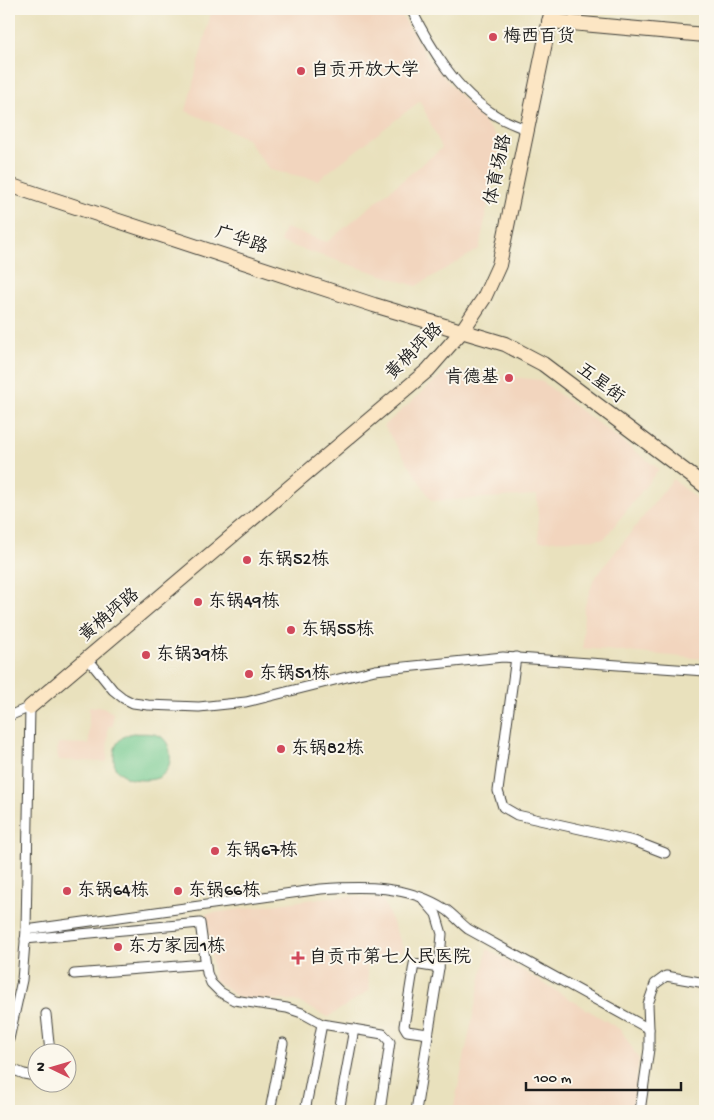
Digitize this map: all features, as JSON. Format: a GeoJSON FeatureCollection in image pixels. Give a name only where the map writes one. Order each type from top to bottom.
{"type":"FeatureCollection","features":[{"type":"Feature","properties":{"kind":"main road","name":"体育场路"},"geometry":{"type":"LineString","coordinates":[[462,331],[484,298],[499,265],[550,15]]}},
{"type":"Feature","properties":{"kind":"main road"},"geometry":{"type":"LineString","coordinates":[[550,15],[705,35]]}},
{"type":"Feature","properties":{"kind":"main road","name":"广华路"},"geometry":{"type":"LineString","coordinates":[[9,185],[374,305],[462,331]]}},
{"type":"Feature","properties":{"kind":"main road","name":"五星街"},"geometry":{"type":"LineString","coordinates":[[462,331],[504,344],[542,364],[705,486]]}},
{"type":"Feature","properties":{"kind":"main road","name":"黄桷坪路"},"geometry":{"type":"LineString","coordinates":[[30,708],[428,370],[462,331]]}},
{"type":"Feature","properties":{"kind":"street"},"geometry":{"type":"LineString","coordinates":[[411,9],[435,54],[473,98],[495,116],[526,130]]}},
{"type":"Feature","properties":{"kind":"street"},"geometry":{"type":"LineString","coordinates":[[88,659],[113,690],[123,698],[133,703],[148,706],[199,706],[246,702],[375,670],[502,656],[705,671]]}},
{"type":"Feature","properties":{"kind":"street"},"geometry":{"type":"LineString","coordinates":[[516,657],[498,791],[504,807],[517,815],[634,841],[665,853]]}},
{"type":"Feature","properties":{"kind":"street"},"geometry":{"type":"LineString","coordinates":[[9,716],[30,708],[26,934],[22,980],[9,1039]]}},
{"type":"Feature","properties":{"kind":"street"},"geometry":{"type":"LineString","coordinates":[[26,934],[322,889],[356,886],[382,888],[420,896],[446,910],[468,930],[649,1029]]}},
{"type":"Feature","properties":{"kind":"street"},"geometry":{"type":"LineString","coordinates":[[416,1111],[440,968],[442,934],[436,914],[420,896]]}},
{"type":"Feature","properties":{"kind":"street"},"geometry":{"type":"LineString","coordinates":[[26,934],[200,923],[206,973],[211,983],[220,992],[234,1000],[287,1008],[302,1013],[322,1024],[383,1034],[390,1042],[380,1111]]}},
{"type":"Feature","properties":{"kind":"street"},"geometry":{"type":"LineString","coordinates":[[74,974],[205,964]]}},
{"type":"Feature","properties":{"kind":"street"},"geometry":{"type":"LineString","coordinates":[[428,1034],[407,1031],[404,1026],[414,964],[440,968]]}},
{"type":"Feature","properties":{"kind":"street"},"geometry":{"type":"LineString","coordinates":[[640,1111],[648,1049],[648,1004],[655,984],[666,976],[705,983]]}},
{"type":"Feature","properties":{"kind":"street"},"geometry":{"type":"LineString","coordinates":[[46,1014],[49,1042]]}},
{"type":"Feature","properties":{"kind":"street"},"geometry":{"type":"LineString","coordinates":[[305,1111],[322,1024]]}},
{"type":"Feature","properties":{"kind":"street"},"geometry":{"type":"LineString","coordinates":[[339,1111],[354,1029]]}},
{"type":"Feature","properties":{"kind":"street"},"geometry":{"type":"LineString","coordinates":[[270,1111],[283,1043]]}},
{"type":"Feature","properties":{"kind":"street"},"geometry":{"type":"LineString","coordinates":[[9,1068],[28,1075]]}},
{"type":"Feature","properties":{"kind":"shaded area"},"geometry":{"type":"Polygon","coordinates":[[[212,9],[398,9],[429,60],[501,141],[479,249],[416,286],[280,242],[285,228],[327,242],[442,148],[420,101],[318,180],[270,170],[246,138],[186,111],[212,9]]]}},
{"type":"Feature","properties":{"kind":"shaded area"},"geometry":{"type":"Polygon","coordinates":[[[447,370],[540,380],[659,469],[604,539],[539,541],[537,495],[432,501],[384,426],[447,370]]]}},
{"type":"Feature","properties":{"kind":"shaded area"},"geometry":{"type":"Polygon","coordinates":[[[673,479],[705,506],[705,659],[583,648],[584,608],[594,579],[673,479]]]}},
{"type":"Feature","properties":{"kind":"shaded area"},"geometry":{"type":"Polygon","coordinates":[[[89,707],[103,707],[113,713],[113,726],[108,726],[107,762],[57,760],[58,743],[89,744],[89,707]]]}},
{"type":"Feature","properties":{"kind":"shaded area","name":"自贡市第七人民医院"},"geometry":{"type":"Polygon","coordinates":[[[353,896],[383,900],[404,950],[366,965],[370,990],[328,1017],[296,1001],[239,998],[214,980],[206,914],[329,897],[353,896]]]}},
{"type":"Feature","properties":{"kind":"shaded area"},"geometry":{"type":"Polygon","coordinates":[[[487,949],[621,1030],[639,1059],[632,1111],[453,1111],[487,949]]]}},
{"type":"Feature","properties":{"kind":"green space"},"geometry":{"type":"Polygon","coordinates":[[[133,733],[157,735],[164,739],[167,744],[170,762],[165,772],[158,778],[149,780],[131,779],[115,768],[114,756],[116,746],[122,738],[133,733]]]}},
{"type":"Feature","properties":{"kind":"place","name":"梅西百货"},"geometry":{"type":"Point","coordinates":[493,37]}},
{"type":"Feature","properties":{"kind":"place","name":"自贡开放大学"},"geometry":{"type":"Point","coordinates":[301,71]}},
{"type":"Feature","properties":{"kind":"place","name":"肯德基"},"geometry":{"type":"Point","coordinates":[509,378]}},
{"type":"Feature","properties":{"kind":"place","name":"东锅52栋"},"geometry":{"type":"Point","coordinates":[247,560]}},
{"type":"Feature","properties":{"kind":"place","name":"东锅49栋"},"geometry":{"type":"Point","coordinates":[198,602]}},
{"type":"Feature","properties":{"kind":"place","name":"东锅55栋"},"geometry":{"type":"Point","coordinates":[291,630]}},
{"type":"Feature","properties":{"kind":"place","name":"东锅39栋"},"geometry":{"type":"Point","coordinates":[146,655]}},
{"type":"Feature","properties":{"kind":"place","name":"东锅51栋"},"geometry":{"type":"Point","coordinates":[249,674]}},
{"type":"Feature","properties":{"kind":"place","name":"东锅82栋"},"geometry":{"type":"Point","coordinates":[281,749]}},
{"type":"Feature","properties":{"kind":"place","name":"东锅67栋"},"geometry":{"type":"Point","coordinates":[215,851]}},
{"type":"Feature","properties":{"kind":"place","name":"东锅64栋"},"geometry":{"type":"Point","coordinates":[67,891]}},
{"type":"Feature","properties":{"kind":"place","name":"东锅66栋"},"geometry":{"type":"Point","coordinates":[178,891]}},
{"type":"Feature","properties":{"kind":"place","name":"东方家园1栋"},"geometry":{"type":"Point","coordinates":[118,947]}},
{"type":"Feature","properties":{"kind":"place","name":"自贡市第七人民医院"},"geometry":{"type":"Point","coordinates":[298,958]}}]}
